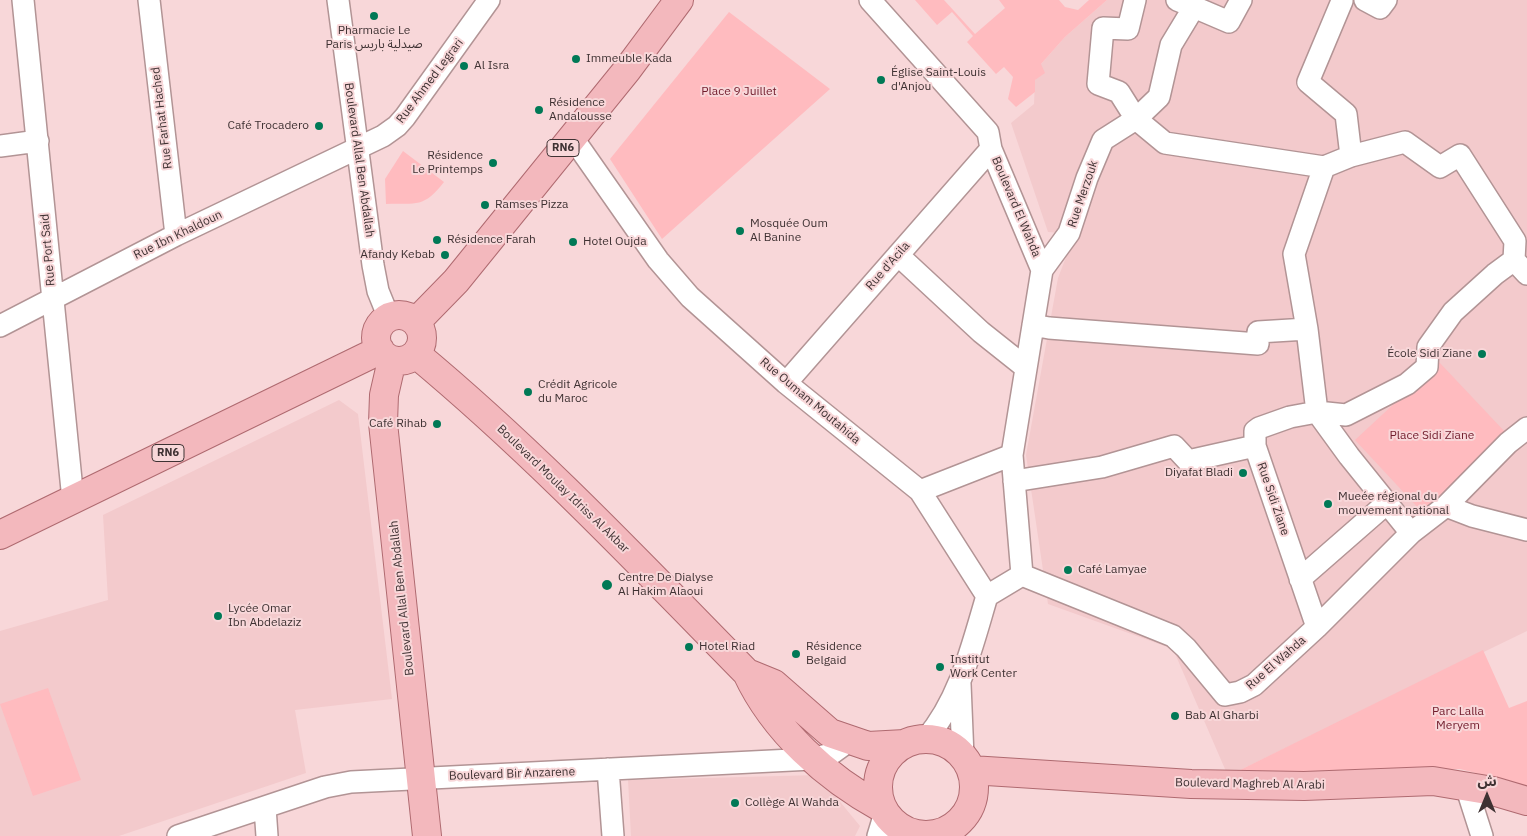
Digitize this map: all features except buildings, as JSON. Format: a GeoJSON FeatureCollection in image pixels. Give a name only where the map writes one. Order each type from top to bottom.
{"type":"FeatureCollection","features":[{"type":"Feature","properties":{"kind":"main road","name":"RN6"},"geometry":{"type":"LineString","coordinates":[[416,322],[456,281],[627,70],[679,0]]}},
{"type":"Feature","properties":{"kind":"main road"},"geometry":{"type":"LineString","coordinates":[[403,315],[416,322],[420,327],[422,339],[396,354],[376,342],[376,333],[382,323],[389,318],[403,315]]}},
{"type":"Feature","properties":{"kind":"main road","name":"RN6"},"geometry":{"type":"LineString","coordinates":[[0,535],[396,354]]}},
{"type":"Feature","properties":{"kind":"main road","name":"Boulevard Moulay Idriss Al Akbar"},"geometry":{"type":"LineString","coordinates":[[396,354],[454,385],[550,475],[747,673],[759,699],[812,759],[856,794],[892,827]]}},
{"type":"Feature","properties":{"kind":"main road","name":"Boulevard Allal Ben Abdallah"},"geometry":{"type":"LineString","coordinates":[[396,354],[384,396],[384,423],[427,836]]}},
{"type":"Feature","properties":{"kind":"main road","name":"Boulevard Moulay Idriss Al Akbar"},"geometry":{"type":"LineString","coordinates":[[747,673],[774,684],[817,724],[830,733],[868,746],[915,742]]}},
{"type":"Feature","properties":{"kind":"main road"},"geometry":{"type":"LineString","coordinates":[[915,742],[946,744],[967,763],[974,786],[970,806],[952,832],[931,835],[892,827],[878,798],[878,776],[888,757],[915,742]]}},
{"type":"Feature","properties":{"kind":"main road","name":"Boulevard Maghreb Al Arabi"},"geometry":{"type":"LineString","coordinates":[[967,763],[1191,784],[1304,786],[1433,781],[1493,791],[1527,801]]}},
{"type":"Feature","properties":{"kind":"street","name":"Rue Port Said"},"geometry":{"type":"LineString","coordinates":[[23,0],[73,500]]}},
{"type":"Feature","properties":{"kind":"street","name":"Rue Farhat Hached"},"geometry":{"type":"LineString","coordinates":[[149,0],[176,235]]}},
{"type":"Feature","properties":{"kind":"street","name":"Boulevard Allal Ben Abdallah"},"geometry":{"type":"LineString","coordinates":[[338,0],[376,280],[389,318]]}},
{"type":"Feature","properties":{"kind":"street","name":"Rue Ahmed Legrari"},"geometry":{"type":"LineString","coordinates":[[357,146],[383,136],[397,126],[489,0]]}},
{"type":"Feature","properties":{"kind":"street","name":"Boulevard El Wahda"},"geometry":{"type":"LineString","coordinates":[[870,0],[988,132],[991,149],[1042,270],[1012,455],[1022,575]]}},
{"type":"Feature","properties":{"kind":"street"},"geometry":{"type":"LineString","coordinates":[[1135,0],[1128,29],[1103,28],[1098,84],[1119,92],[1136,119],[1165,143],[1324,166],[1351,156],[1405,142],[1440,166],[1460,155],[1515,241],[1521,267],[1495,274],[1454,312],[1428,347],[1427,367],[1407,384],[1346,415],[1317,412]]}},
{"type":"Feature","properties":{"kind":"street"},"geometry":{"type":"LineString","coordinates":[[1136,119],[1159,96],[1171,45],[1186,2],[1229,22],[1240,0]]}},
{"type":"Feature","properties":{"kind":"street"},"geometry":{"type":"LineString","coordinates":[[1343,0],[1308,82],[1346,114],[1351,156]]}},
{"type":"Feature","properties":{"kind":"street"},"geometry":{"type":"LineString","coordinates":[[1365,0],[1380,8],[1386,0]]}},
{"type":"Feature","properties":{"kind":"street","name":"Rue Merzouk"},"geometry":{"type":"LineString","coordinates":[[1042,270],[1069,233],[1087,178],[1103,140],[1136,119]]}},
{"type":"Feature","properties":{"kind":"street","name":"Rue Oumam Moutahida"},"geometry":{"type":"LineString","coordinates":[[572,137],[675,280],[690,297],[786,383],[920,491],[987,596]]}},
{"type":"Feature","properties":{"kind":"street"},"geometry":{"type":"LineString","coordinates":[[0,146],[38,141]]}},
{"type":"Feature","properties":{"kind":"street","name":"Rue Ibn Khaldoun"},"geometry":{"type":"LineString","coordinates":[[0,326],[176,235],[357,146]]}},
{"type":"Feature","properties":{"kind":"street","name":"Rue d'Acila"},"geometry":{"type":"LineString","coordinates":[[786,383],[991,149]]}},
{"type":"Feature","properties":{"kind":"street"},"geometry":{"type":"LineString","coordinates":[[1324,166],[1294,254],[1307,329],[1317,412],[1349,456],[1412,533]]}},
{"type":"Feature","properties":{"kind":"street"},"geometry":{"type":"LineString","coordinates":[[898,255],[981,332],[1025,367]]}},
{"type":"Feature","properties":{"kind":"street"},"geometry":{"type":"LineString","coordinates":[[1033,325],[1174,340],[1258,344],[1258,332],[1307,329]]}},
{"type":"Feature","properties":{"kind":"street","name":"Rue Sidi Ziane"},"geometry":{"type":"LineString","coordinates":[[1317,412],[1290,417],[1259,428],[1254,436],[1255,446],[1317,628]]}},
{"type":"Feature","properties":{"kind":"street","name":"Rue El Wahda"},"geometry":{"type":"LineString","coordinates":[[1022,575],[1173,636],[1186,648],[1225,695],[1240,692],[1254,685],[1317,628],[1412,533],[1446,506],[1508,443],[1527,428]]}},
{"type":"Feature","properties":{"kind":"street"},"geometry":{"type":"LineString","coordinates":[[1014,481],[1102,467],[1174,446],[1188,461],[1255,446]]}},
{"type":"Feature","properties":{"kind":"street"},"geometry":{"type":"LineString","coordinates":[[920,491],[1012,455]]}},
{"type":"Feature","properties":{"kind":"street"},"geometry":{"type":"LineString","coordinates":[[1300,579],[1387,503]]}},
{"type":"Feature","properties":{"kind":"street"},"geometry":{"type":"LineString","coordinates":[[1446,506],[1472,516],[1527,530]]}},
{"type":"Feature","properties":{"kind":"street"},"geometry":{"type":"LineString","coordinates":[[915,742],[937,726],[960,684],[987,596],[1022,575]]}},
{"type":"Feature","properties":{"kind":"street"},"geometry":{"type":"LineString","coordinates":[[960,684],[967,763]]}},
{"type":"Feature","properties":{"kind":"street","name":"Boulevard Bir Anzarene"},"geometry":{"type":"LineString","coordinates":[[178,836],[325,787],[346,783],[420,777],[608,770],[812,759],[831,754],[850,741]]}},
{"type":"Feature","properties":{"kind":"street"},"geometry":{"type":"LineString","coordinates":[[608,770],[613,836]]}},
{"type":"Feature","properties":{"kind":"street"},"geometry":{"type":"LineString","coordinates":[[1466,786],[1482,836]]}},
{"type":"Feature","properties":{"kind":"street"},"geometry":{"type":"LineString","coordinates":[[264,807],[267,836]]}},
{"type":"Feature","properties":{"kind":"shaded area"},"geometry":{"type":"Polygon","coordinates":[[[1107,0],[1527,0],[1527,631],[1228,776],[1173,649],[1048,604],[1026,455],[1058,278],[1075,234],[1048,232],[1011,123],[1034,104],[1035,80],[1041,64],[1065,37],[1107,0]]]}},
{"type":"Feature","properties":{"kind":"shaded area","name":"Lycée Omar Ibn Abdelaziz"},"geometry":{"type":"Polygon","coordinates":[[[339,400],[358,414],[392,699],[295,710],[306,773],[119,836],[0,836],[0,631],[108,600],[103,515],[339,400]]]}},
{"type":"Feature","properties":{"kind":"shaded area","name":"Collège Al Wahda"},"geometry":{"type":"Polygon","coordinates":[[[818,775],[860,826],[855,836],[631,836],[628,780],[818,775]]]}},
{"type":"Feature","properties":{"kind":"green space"},"geometry":{"type":"Polygon","coordinates":[[[915,0],[944,0],[975,34],[1005,8],[999,0],[1059,0],[1065,7],[1078,10],[1089,0],[1107,0],[1065,37],[1041,64],[1045,73],[1035,80],[1035,92],[1016,107],[1008,99],[1013,77],[1004,67],[996,74],[967,42],[973,36],[952,12],[937,25],[915,0]]]}},
{"type":"Feature","properties":{"kind":"green space","name":"Place 9 Juillet"},"geometry":{"type":"Polygon","coordinates":[[[729,12],[830,89],[662,239],[610,159],[729,12]]]}},
{"type":"Feature","properties":{"kind":"green space"},"geometry":{"type":"Polygon","coordinates":[[[403,151],[444,182],[425,200],[413,203],[386,204],[385,179],[403,151]]]}},
{"type":"Feature","properties":{"kind":"green space","name":"Place Sidi Ziane"},"geometry":{"type":"Polygon","coordinates":[[[1439,362],[1506,433],[1422,512],[1355,440],[1439,362]]]}},
{"type":"Feature","properties":{"kind":"green space","name":"Parc Lalla Meryem"},"geometry":{"type":"Polygon","coordinates":[[[1483,650],[1509,708],[1527,701],[1527,786],[1460,769],[1228,776],[1483,650]]]}},
{"type":"Feature","properties":{"kind":"green space"},"geometry":{"type":"Polygon","coordinates":[[[48,688],[81,780],[33,796],[0,704],[48,688]]]}},
{"type":"Feature","properties":{"kind":"place","name":"Pharmacie Le Paris صيدلية باريس"},"geometry":{"type":"Point","coordinates":[374,16]}},
{"type":"Feature","properties":{"kind":"place","name":"Immeuble Kada"},"geometry":{"type":"Point","coordinates":[576,59]}},
{"type":"Feature","properties":{"kind":"place","name":"Al Isra"},"geometry":{"type":"Point","coordinates":[464,66]}},
{"type":"Feature","properties":{"kind":"place","name":"Église Saint-Louis d'Anjou"},"geometry":{"type":"Point","coordinates":[881,80]}},
{"type":"Feature","properties":{"kind":"place","name":"Résidence Andalousse"},"geometry":{"type":"Point","coordinates":[539,110]}},
{"type":"Feature","properties":{"kind":"place","name":"Café Trocadero"},"geometry":{"type":"Point","coordinates":[319,126]}},
{"type":"Feature","properties":{"kind":"place","name":"Résidence Le Printemps"},"geometry":{"type":"Point","coordinates":[493,163]}},
{"type":"Feature","properties":{"kind":"place","name":"Ramses Pizza"},"geometry":{"type":"Point","coordinates":[485,205]}},
{"type":"Feature","properties":{"kind":"place","name":"Mosquée Oum Al Banine"},"geometry":{"type":"Point","coordinates":[740,231]}},
{"type":"Feature","properties":{"kind":"place","name":"Résidence Farah"},"geometry":{"type":"Point","coordinates":[437,240]}},
{"type":"Feature","properties":{"kind":"place","name":"Hotel Oujda"},"geometry":{"type":"Point","coordinates":[573,242]}},
{"type":"Feature","properties":{"kind":"place","name":"Afandy Kebab"},"geometry":{"type":"Point","coordinates":[445,255]}},
{"type":"Feature","properties":{"kind":"place","name":"École Sidi Ziane"},"geometry":{"type":"Point","coordinates":[1482,354]}},
{"type":"Feature","properties":{"kind":"place","name":"Crédit Agricole du Maroc"},"geometry":{"type":"Point","coordinates":[528,392]}},
{"type":"Feature","properties":{"kind":"place","name":"Café Rihab"},"geometry":{"type":"Point","coordinates":[437,424]}},
{"type":"Feature","properties":{"kind":"place","name":"Diyafat Bladi"},"geometry":{"type":"Point","coordinates":[1243,473]}},
{"type":"Feature","properties":{"kind":"place","name":"Mueée régional du mouvement national"},"geometry":{"type":"Point","coordinates":[1328,504]}},
{"type":"Feature","properties":{"kind":"place","name":"Café Lamyae"},"geometry":{"type":"Point","coordinates":[1068,570]}},
{"type":"Feature","properties":{"kind":"place","name":"Centre De Dialyse Al Hakim Alaoui"},"geometry":{"type":"Point","coordinates":[607,585]}},
{"type":"Feature","properties":{"kind":"place","name":"Lycée Omar Ibn Abdelaziz"},"geometry":{"type":"Point","coordinates":[218,616]}},
{"type":"Feature","properties":{"kind":"place","name":"Hotel Riad"},"geometry":{"type":"Point","coordinates":[689,647]}},
{"type":"Feature","properties":{"kind":"place","name":"Résidence Belgaid"},"geometry":{"type":"Point","coordinates":[796,654]}},
{"type":"Feature","properties":{"kind":"place","name":"Institut Work Center"},"geometry":{"type":"Point","coordinates":[940,667]}},
{"type":"Feature","properties":{"kind":"place","name":"Bab Al Gharbi"},"geometry":{"type":"Point","coordinates":[1175,716]}},
{"type":"Feature","properties":{"kind":"place","name":"Collège Al Wahda"},"geometry":{"type":"Point","coordinates":[735,803]}}]}
